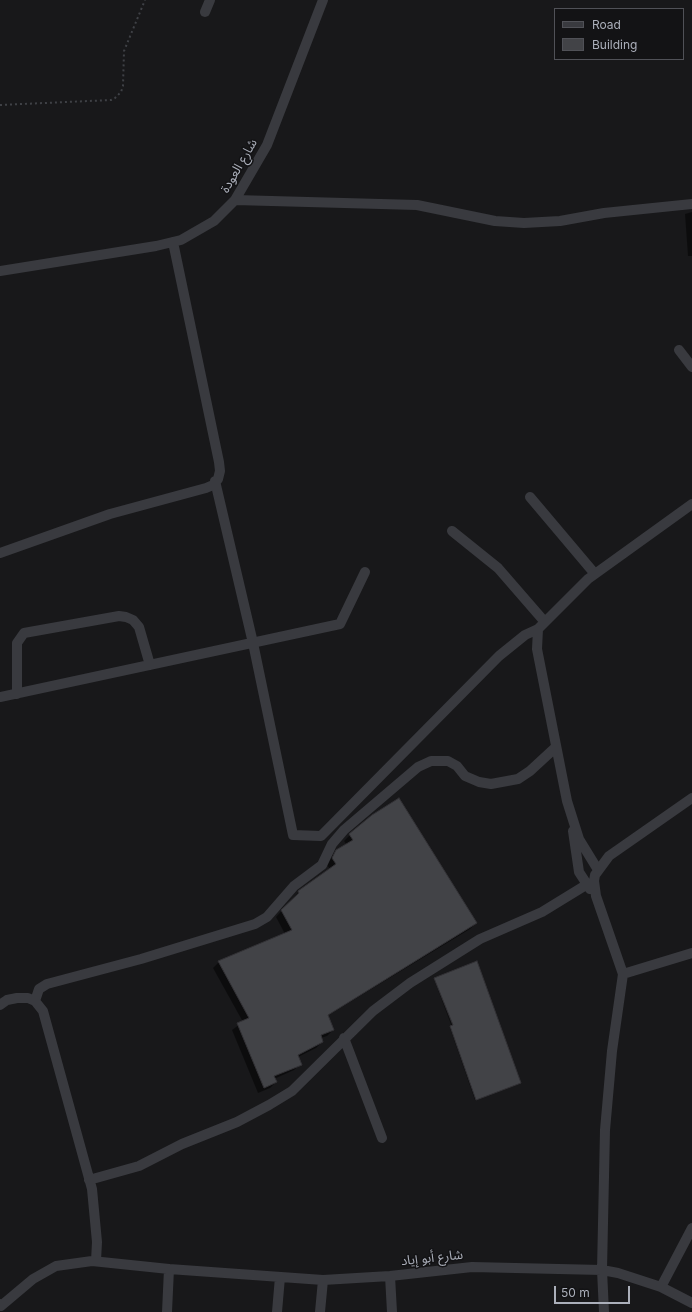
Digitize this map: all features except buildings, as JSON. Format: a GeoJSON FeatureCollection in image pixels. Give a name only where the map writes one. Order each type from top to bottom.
{"type":"FeatureCollection","features":[{"type":"Feature","properties":{"kind":"street"},"geometry":{"type":"LineString","coordinates":[[205,12],[210,0]]}},
{"type":"Feature","properties":{"kind":"street","name":"شارع العودة"},"geometry":{"type":"LineString","coordinates":[[0,271],[103,256],[173,242],[214,221],[236,200],[267,145],[323,0]]}},
{"type":"Feature","properties":{"kind":"street"},"geometry":{"type":"LineString","coordinates":[[236,200],[417,205],[495,221],[524,222],[560,221],[604,214],[692,204]]}},
{"type":"Feature","properties":{"kind":"street"},"geometry":{"type":"LineString","coordinates":[[0,553],[110,514],[206,488],[215,481],[220,471],[219,462],[173,242]]}},
{"type":"Feature","properties":{"kind":"street"},"geometry":{"type":"LineString","coordinates":[[679,350],[692,367]]}},
{"type":"Feature","properties":{"kind":"street"},"geometry":{"type":"LineString","coordinates":[[215,481],[253,643],[293,835],[321,836],[499,656],[525,634],[541,625],[594,574],[692,504]]}},
{"type":"Feature","properties":{"kind":"street"},"geometry":{"type":"LineString","coordinates":[[530,497],[594,574]]}},
{"type":"Feature","properties":{"kind":"street"},"geometry":{"type":"LineString","coordinates":[[452,531],[498,568],[541,625],[537,649],[556,747],[573,821],[579,839],[598,870]]}},
{"type":"Feature","properties":{"kind":"street"},"geometry":{"type":"LineString","coordinates":[[0,697],[340,624],[365,572]]}},
{"type":"Feature","properties":{"kind":"street"},"geometry":{"type":"LineString","coordinates":[[16,694],[17,643],[24,633],[119,616],[126,617],[133,620],[139,627],[150,665]]}},
{"type":"Feature","properties":{"kind":"street"},"geometry":{"type":"LineString","coordinates":[[35,1001],[39,989],[47,984],[142,959],[255,924],[267,917],[289,891],[322,865],[332,844],[344,830],[418,767],[431,760],[448,760],[457,766],[465,776],[479,782],[491,784],[518,779],[530,771],[556,747]]}},
{"type":"Feature","properties":{"kind":"street"},"geometry":{"type":"LineString","coordinates":[[604,1312],[602,1270],[606,1130],[612,1051],[623,974],[596,896],[594,882],[598,870],[609,856],[692,798]]}},
{"type":"Feature","properties":{"kind":"street"},"geometry":{"type":"LineString","coordinates":[[573,821],[576,859],[579,872],[586,886],[596,896]]}},
{"type":"Feature","properties":{"kind":"street"},"geometry":{"type":"LineString","coordinates":[[89,1180],[140,1166],[182,1144],[238,1122],[269,1105],[292,1091],[373,1011],[442,962],[480,939],[542,912],[586,886]]}},
{"type":"Feature","properties":{"kind":"street"},"geometry":{"type":"LineString","coordinates":[[623,974],[692,953]]}},
{"type":"Feature","properties":{"kind":"street"},"geometry":{"type":"LineString","coordinates":[[0,1005],[7,1000],[28,998],[35,1001],[43,1011],[89,1180],[97,1242],[96,1261]]}},
{"type":"Feature","properties":{"kind":"street"},"geometry":{"type":"LineString","coordinates":[[344,1038],[382,1138]]}},
{"type":"Feature","properties":{"kind":"street"},"geometry":{"type":"LineString","coordinates":[[661,1287],[692,1228]]}},
{"type":"Feature","properties":{"kind":"street","name":"شارع أبو إياد"},"geometry":{"type":"LineString","coordinates":[[1,1307],[33,1279],[56,1266],[96,1261],[170,1269],[322,1280],[390,1276],[472,1267],[602,1270],[618,1273],[661,1287],[692,1303]]}},
{"type":"Feature","properties":{"kind":"street"},"geometry":{"type":"LineString","coordinates":[[167,1312],[170,1269]]}},
{"type":"Feature","properties":{"kind":"street"},"geometry":{"type":"LineString","coordinates":[[390,1276],[392,1312]]}},
{"type":"Feature","properties":{"kind":"street"},"geometry":{"type":"LineString","coordinates":[[277,1312],[280,1277]]}},
{"type":"Feature","properties":{"kind":"street"},"geometry":{"type":"LineString","coordinates":[[320,1312],[322,1280]]}},
{"type":"Feature","properties":{"kind":"path"},"geometry":{"type":"LineString","coordinates":[[0,105],[111,100],[115,98],[123,86],[124,51],[145,0]]}}]}
